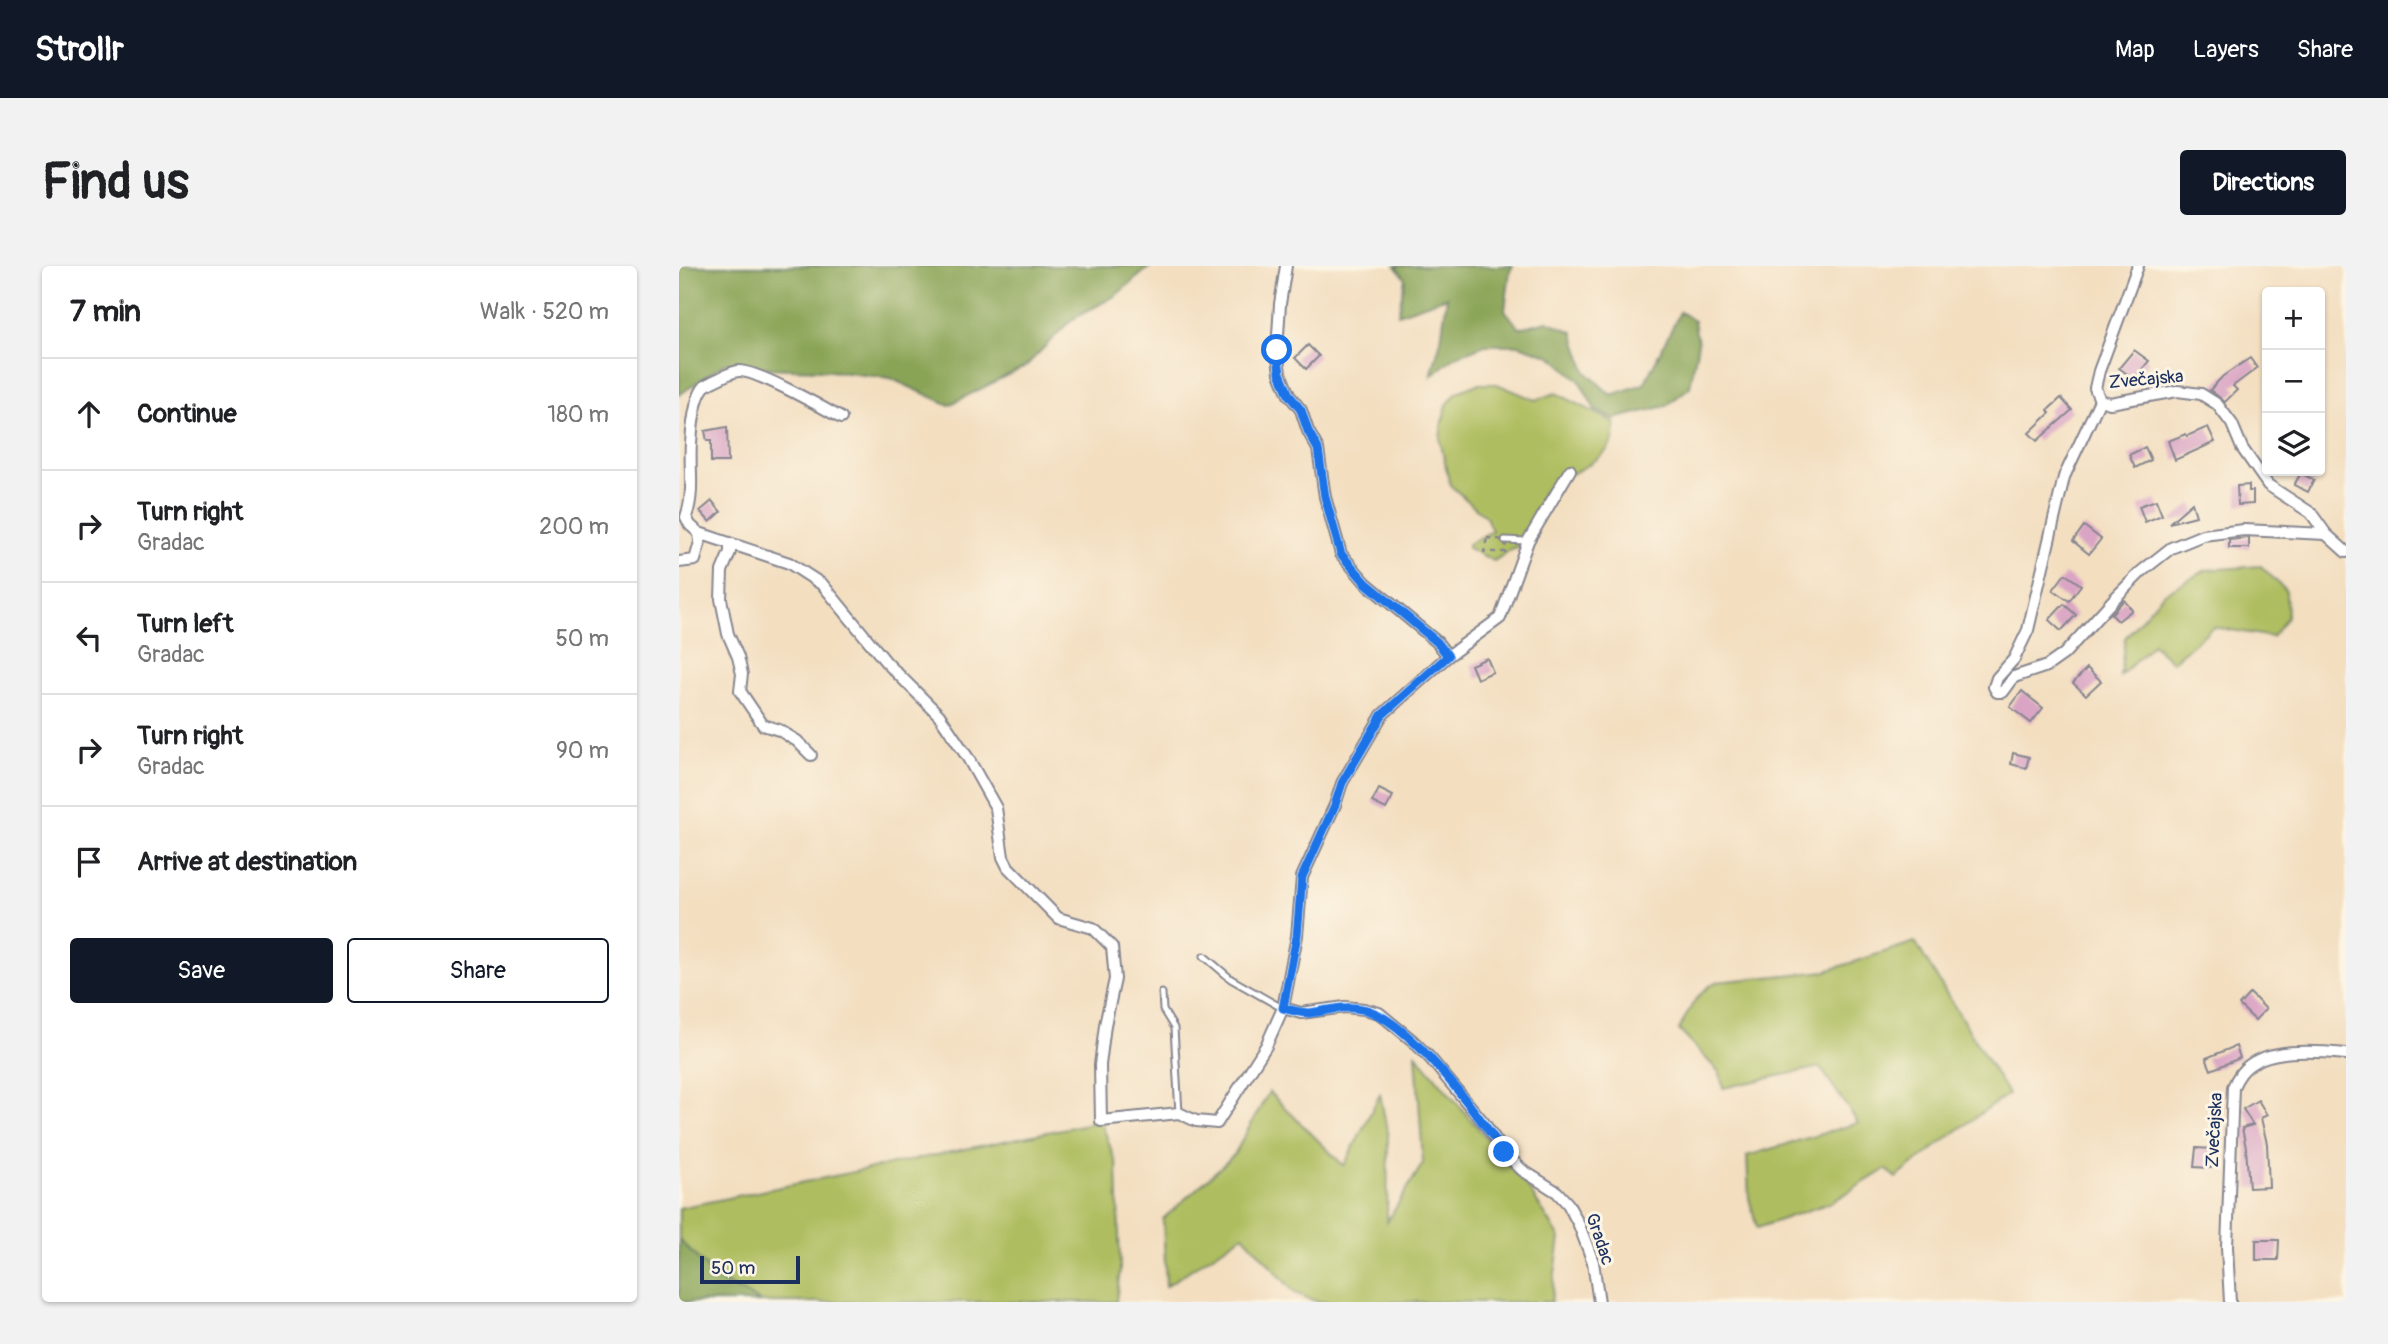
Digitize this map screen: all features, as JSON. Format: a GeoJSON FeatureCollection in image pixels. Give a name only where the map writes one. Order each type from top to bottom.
{"type":"FeatureCollection","features":[{"type":"Feature","properties":{"kind":"street"},"geometry":{"type":"LineString","coordinates":[[1286,266],[1279,304],[1277,350],[1280,373],[1289,395],[1301,410],[1318,449],[1325,497],[1341,554],[1366,583],[1437,642],[1448,656]]}},
{"type":"Feature","properties":{"kind":"street","name":"Zvečajska"},"geometry":{"type":"LineString","coordinates":[[2139,266],[2099,370],[2095,388],[2100,400],[2110,403],[2177,391],[2201,394],[2217,404],[2232,424],[2242,449],[2268,485],[2311,513],[2326,534],[2346,552]]}},
{"type":"Feature","properties":{"kind":"street"},"geometry":{"type":"LineString","coordinates":[[841,418],[808,399],[750,373],[739,371],[729,374],[704,387],[695,408],[691,443],[692,485],[686,517],[689,526],[699,533],[730,545],[745,547],[789,563],[823,585],[886,662],[939,716],[968,758],[996,808],[1003,857],[1008,867],[1058,918],[1093,928],[1112,947],[1115,979],[1100,1065],[1101,1121],[1179,1113],[1196,1121],[1217,1123],[1266,1046],[1283,1008],[1297,936],[1302,877],[1335,805],[1342,783],[1382,715],[1448,656],[1500,618],[1528,541],[1570,470]]}},
{"type":"Feature","properties":{"kind":"street"},"geometry":{"type":"LineString","coordinates":[[2100,400],[2064,477],[2028,630],[2014,659],[1997,678],[1994,687],[1997,692],[2003,692],[2014,677],[2047,666],[2064,654],[2113,599],[2171,548],[2203,535],[2244,530],[2326,534]]}},
{"type":"Feature","properties":{"kind":"street"},"geometry":{"type":"LineString","coordinates":[[679,562],[695,560],[700,542],[699,533]]}},
{"type":"Feature","properties":{"kind":"street"},"geometry":{"type":"LineString","coordinates":[[730,545],[722,571],[721,599],[727,634],[738,657],[742,674],[740,691],[763,725],[779,730],[797,741],[811,755]]}},
{"type":"Feature","properties":{"kind":"street","name":"Gradac"},"geometry":{"type":"LineString","coordinates":[[1283,1008],[1301,1013],[1345,1007],[1364,1009],[1379,1013],[1412,1040],[1484,1123],[1504,1152],[1522,1170],[1557,1192],[1568,1203],[1593,1262],[1599,1302]]}},
{"type":"Feature","properties":{"kind":"street","name":"Zvečajska"},"geometry":{"type":"LineString","coordinates":[[2230,1302],[2227,1247],[2233,1087],[2242,1071],[2260,1059],[2309,1051],[2346,1054]]}},
{"type":"Feature","properties":{"kind":"lane"},"geometry":{"type":"LineString","coordinates":[[1505,540],[1528,541]]}},
{"type":"Feature","properties":{"kind":"lane"},"geometry":{"type":"LineString","coordinates":[[1204,956],[1231,979],[1283,1008]]}},
{"type":"Feature","properties":{"kind":"lane"},"geometry":{"type":"LineString","coordinates":[[1163,993],[1163,1010],[1174,1028],[1179,1113]]}},
{"type":"Feature","properties":{"kind":"path"},"geometry":{"type":"LineString","coordinates":[[1487,538],[1505,540],[1506,552],[1483,552],[1487,538]]}},
{"type":"Feature","properties":{"kind":"green space"},"geometry":{"type":"Polygon","coordinates":[[[679,266],[1151,266],[1115,296],[1071,320],[1026,366],[949,405],[890,378],[725,363],[679,395],[679,266]]]}},
{"type":"Feature","properties":{"kind":"green space"},"geometry":{"type":"Polygon","coordinates":[[[1395,266],[1513,266],[1505,310],[1519,328],[1547,321],[1573,332],[1586,372],[1611,395],[1644,384],[1680,312],[1694,321],[1698,343],[1690,387],[1666,406],[1614,419],[1595,410],[1579,380],[1551,356],[1519,345],[1485,345],[1454,357],[1431,376],[1441,340],[1447,297],[1398,314],[1405,279],[1395,266]]]}},
{"type":"Feature","properties":{"kind":"green space"},"geometry":{"type":"Polygon","coordinates":[[[1477,384],[1497,384],[1535,400],[1556,393],[1614,422],[1614,436],[1610,447],[1590,464],[1545,491],[1536,508],[1523,547],[1513,548],[1494,561],[1468,548],[1468,544],[1492,531],[1486,517],[1450,485],[1440,440],[1447,405],[1457,392],[1477,384]]]}},
{"type":"Feature","properties":{"kind":"green space"},"geometry":{"type":"Polygon","coordinates":[[[2261,566],[2286,591],[2287,617],[2272,637],[2213,627],[2172,662],[2153,644],[2120,676],[2125,638],[2163,594],[2206,570],[2261,566]]]}},
{"type":"Feature","properties":{"kind":"green space"},"geometry":{"type":"Polygon","coordinates":[[[1915,942],[2008,1094],[1896,1178],[1886,1169],[1832,1202],[1757,1228],[1749,1198],[1747,1156],[1858,1123],[1820,1067],[1723,1088],[1720,1073],[1679,1030],[1690,1009],[1703,991],[1716,982],[1826,971],[1915,942]]]}},
{"type":"Feature","properties":{"kind":"green space"},"geometry":{"type":"Polygon","coordinates":[[[1416,1054],[1528,1188],[1560,1238],[1551,1302],[1318,1302],[1295,1293],[1243,1235],[1166,1286],[1163,1219],[1234,1155],[1269,1092],[1344,1166],[1380,1094],[1388,1135],[1387,1222],[1423,1163],[1416,1054]]]}},
{"type":"Feature","properties":{"kind":"green space"},"geometry":{"type":"Polygon","coordinates":[[[1101,1121],[1117,1166],[1120,1270],[1116,1302],[761,1302],[718,1279],[679,1240],[679,1208],[1101,1121]]]}},
{"type":"Feature","properties":{"kind":"green space"},"geometry":{"type":"Polygon","coordinates":[[[679,1240],[718,1279],[761,1302],[679,1302],[679,1240]]]}},
{"type":"Feature","properties":{"kind":"building"},"geometry":{"type":"Polygon","coordinates":[[[1308,345],[1319,356],[1306,369],[1295,358],[1308,345]]]}},
{"type":"Feature","properties":{"kind":"building"},"geometry":{"type":"Polygon","coordinates":[[[2134,350],[2149,361],[2134,379],[2119,368],[2134,350]]]}},
{"type":"Feature","properties":{"kind":"building"},"geometry":{"type":"Polygon","coordinates":[[[2250,358],[2257,368],[2233,386],[2237,390],[2225,402],[2210,390],[2223,376],[2250,358]]]}},
{"type":"Feature","properties":{"kind":"building"},"geometry":{"type":"Polygon","coordinates":[[[2061,398],[2072,410],[2037,441],[2029,433],[2061,398]]]}},
{"type":"Feature","properties":{"kind":"building"},"geometry":{"type":"Polygon","coordinates":[[[727,427],[728,462],[711,462],[711,441],[707,441],[705,431],[727,427]]]}},
{"type":"Feature","properties":{"kind":"building"},"geometry":{"type":"Polygon","coordinates":[[[2208,427],[2215,442],[2175,460],[2168,441],[2208,427]]]}},
{"type":"Feature","properties":{"kind":"building"},"geometry":{"type":"Polygon","coordinates":[[[2145,447],[2151,460],[2135,468],[2129,455],[2145,447]]]}},
{"type":"Feature","properties":{"kind":"building"},"geometry":{"type":"Polygon","coordinates":[[[2299,476],[2314,480],[2308,492],[2294,485],[2299,476]]]}},
{"type":"Feature","properties":{"kind":"building"},"geometry":{"type":"Polygon","coordinates":[[[2249,485],[2249,491],[2253,491],[2253,504],[2238,505],[2237,486],[2249,485]]]}},
{"type":"Feature","properties":{"kind":"building"},"geometry":{"type":"Polygon","coordinates":[[[2156,500],[2162,515],[2145,522],[2139,506],[2156,500]]]}},
{"type":"Feature","properties":{"kind":"building"},"geometry":{"type":"Polygon","coordinates":[[[712,501],[721,512],[710,522],[700,511],[712,501]]]}},
{"type":"Feature","properties":{"kind":"building"},"geometry":{"type":"Polygon","coordinates":[[[2192,503],[2196,516],[2169,523],[2192,503]]]}},
{"type":"Feature","properties":{"kind":"building"},"geometry":{"type":"Polygon","coordinates":[[[2084,526],[2101,539],[2089,554],[2073,541],[2084,526]]]}},
{"type":"Feature","properties":{"kind":"building"},"geometry":{"type":"Polygon","coordinates":[[[2249,538],[2249,548],[2229,548],[2229,540],[2249,538]]]}},
{"type":"Feature","properties":{"kind":"building"},"geometry":{"type":"Polygon","coordinates":[[[2065,574],[2081,585],[2069,601],[2053,590],[2065,574]]]}},
{"type":"Feature","properties":{"kind":"building"},"geometry":{"type":"Polygon","coordinates":[[[2124,600],[2132,610],[2118,621],[2111,614],[2124,600]]]}},
{"type":"Feature","properties":{"kind":"building"},"geometry":{"type":"Polygon","coordinates":[[[2064,604],[2076,615],[2061,631],[2049,620],[2064,604]]]}},
{"type":"Feature","properties":{"kind":"building"},"geometry":{"type":"Polygon","coordinates":[[[1487,658],[1493,672],[1477,679],[1471,665],[1487,658]]]}},
{"type":"Feature","properties":{"kind":"building"},"geometry":{"type":"Polygon","coordinates":[[[2087,668],[2101,681],[2086,695],[2073,683],[2087,668]]]}},
{"type":"Feature","properties":{"kind":"building"},"geometry":{"type":"Polygon","coordinates":[[[2022,691],[2043,708],[2031,723],[2010,707],[2022,691]]]}},
{"type":"Feature","properties":{"kind":"building"},"geometry":{"type":"Polygon","coordinates":[[[2013,753],[2029,757],[2026,768],[2011,764],[2013,753]]]}},
{"type":"Feature","properties":{"kind":"building"},"geometry":{"type":"Polygon","coordinates":[[[1379,789],[1393,796],[1386,809],[1372,802],[1379,789]]]}},
{"type":"Feature","properties":{"kind":"building"},"geometry":{"type":"Polygon","coordinates":[[[2250,993],[2266,1009],[2255,1020],[2239,1005],[2250,993]]]}},
{"type":"Feature","properties":{"kind":"building"},"geometry":{"type":"Polygon","coordinates":[[[2236,1046],[2240,1058],[2211,1070],[2206,1058],[2236,1046]]]}},
{"type":"Feature","properties":{"kind":"building"},"geometry":{"type":"Polygon","coordinates":[[[2258,1100],[2267,1115],[2261,1118],[2267,1144],[2269,1187],[2249,1188],[2242,1128],[2253,1125],[2243,1109],[2258,1100]]]}},
{"type":"Feature","properties":{"kind":"building"},"geometry":{"type":"Polygon","coordinates":[[[2196,1148],[2213,1149],[2211,1168],[2194,1167],[2196,1148]]]}},
{"type":"Feature","properties":{"kind":"building"},"geometry":{"type":"Polygon","coordinates":[[[2256,1240],[2279,1240],[2278,1260],[2256,1260],[2256,1240]]]}},
{"type":"Feature","properties":{"kind":"route"},"geometry":{"type":"LineString","coordinates":[[1277,350],[1280,373],[1289,395],[1301,410],[1318,449],[1325,497],[1341,554],[1366,583],[1437,642],[1448,656],[1382,715],[1342,783],[1335,805],[1302,877],[1297,936],[1283,1008],[1312,1013],[1345,1007],[1379,1013],[1430,1058],[1484,1123],[1504,1152]]}}]}
